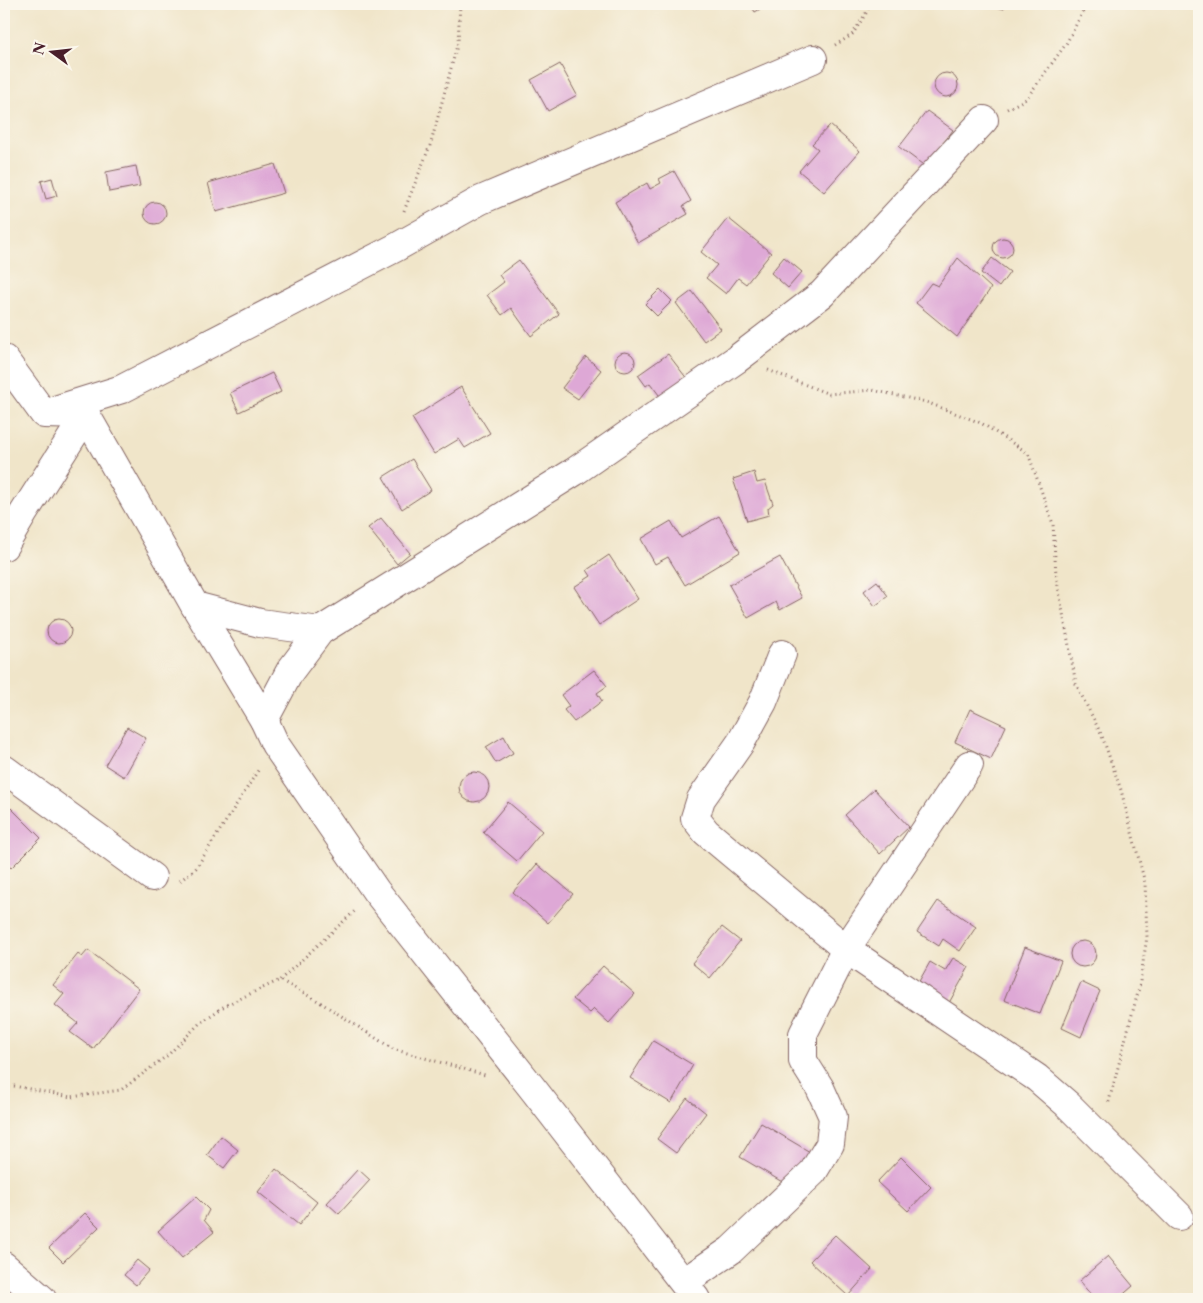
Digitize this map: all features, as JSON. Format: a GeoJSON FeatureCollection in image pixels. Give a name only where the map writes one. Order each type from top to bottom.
{"type":"FeatureCollection","features":[{"type":"Feature","properties":{"kind":"street"},"geometry":{"type":"LineString","coordinates":[[44,414],[122,389],[395,248],[480,200],[813,59]]}},
{"type":"Feature","properties":{"kind":"street"},"geometry":{"type":"LineString","coordinates":[[270,732],[290,672],[320,631],[574,472],[737,359],[822,294],[984,120]]}},
{"type":"Feature","properties":{"kind":"street"},"geometry":{"type":"LineString","coordinates":[[4,359],[44,414]]}},
{"type":"Feature","properties":{"kind":"street"},"geometry":{"type":"LineString","coordinates":[[44,414],[86,415]]}},
{"type":"Feature","properties":{"kind":"street"},"geometry":{"type":"LineString","coordinates":[[4,546],[86,415]]}},
{"type":"Feature","properties":{"kind":"street"},"geometry":{"type":"LineString","coordinates":[[86,415],[195,606],[270,732],[376,891],[690,1290],[813,1172],[830,1144],[833,1117],[820,1088],[803,1061],[803,1034],[846,949],[969,766]]}},
{"type":"Feature","properties":{"kind":"street"},"geometry":{"type":"LineString","coordinates":[[195,606],[260,623],[320,631]]}},
{"type":"Feature","properties":{"kind":"street"},"geometry":{"type":"LineString","coordinates":[[782,654],[763,702],[741,742],[701,799],[695,818],[706,832],[846,949],[1037,1078],[1067,1104],[1178,1216]]}},
{"type":"Feature","properties":{"kind":"street"},"geometry":{"type":"LineString","coordinates":[[4,770],[152,877]]}},
{"type":"Feature","properties":{"kind":"street"},"geometry":{"type":"LineString","coordinates":[[4,1266],[42,1299]]}},
{"type":"Feature","properties":{"kind":"path"},"geometry":{"type":"LineString","coordinates":[[395,248],[406,205],[431,143],[458,42],[460,4]]}},
{"type":"Feature","properties":{"kind":"path"},"geometry":{"type":"LineString","coordinates":[[813,59],[852,35],[872,4]]}},
{"type":"Feature","properties":{"kind":"path"},"geometry":{"type":"LineString","coordinates":[[984,120],[1026,99],[1066,44],[1088,4]]}},
{"type":"Feature","properties":{"kind":"path"},"geometry":{"type":"LineString","coordinates":[[737,359],[829,394],[872,390],[926,402],[981,423],[1028,453],[1053,524],[1056,575],[1076,684],[1102,736],[1121,790],[1145,883],[1146,937],[1139,988],[1099,1138]]}},
{"type":"Feature","properties":{"kind":"path"},"geometry":{"type":"LineString","coordinates":[[152,877],[178,882],[196,868],[270,732]]}},
{"type":"Feature","properties":{"kind":"path"},"geometry":{"type":"LineString","coordinates":[[4,1087],[14,1086],[71,1096],[121,1090],[168,1055],[206,1018],[226,1005],[280,980],[376,891]]}},
{"type":"Feature","properties":{"kind":"path"},"geometry":{"type":"LineString","coordinates":[[280,980],[318,1001],[393,1049],[486,1076]]}},
{"type":"Feature","properties":{"kind":"building"},"geometry":{"type":"Polygon","coordinates":[[[750,4],[769,4],[755,12],[750,4]]]}},
{"type":"Feature","properties":{"kind":"building"},"geometry":{"type":"Polygon","coordinates":[[[986,4],[1005,4],[1004,9],[986,4]]]}},
{"type":"Feature","properties":{"kind":"building"},"geometry":{"type":"Polygon","coordinates":[[[560,64],[577,95],[548,111],[531,80],[560,64]]]}},
{"type":"Feature","properties":{"kind":"building"},"geometry":{"type":"Polygon","coordinates":[[[941,73],[951,73],[958,80],[958,90],[951,97],[941,97],[934,90],[934,80],[941,73]]]}},
{"type":"Feature","properties":{"kind":"building"},"geometry":{"type":"Polygon","coordinates":[[[927,111],[953,130],[926,167],[899,147],[927,111]]]}},
{"type":"Feature","properties":{"kind":"building"},"geometry":{"type":"Polygon","coordinates":[[[830,125],[860,151],[824,192],[799,171],[818,149],[812,144],[830,125]]]}},
{"type":"Feature","properties":{"kind":"building"},"geometry":{"type":"Polygon","coordinates":[[[275,164],[284,193],[216,212],[208,183],[275,164]]]}},
{"type":"Feature","properties":{"kind":"building"},"geometry":{"type":"Polygon","coordinates":[[[136,166],[140,186],[109,192],[106,172],[136,166]]]}},
{"type":"Feature","properties":{"kind":"building"},"geometry":{"type":"Polygon","coordinates":[[[674,171],[691,201],[683,206],[688,214],[638,243],[615,202],[647,183],[650,189],[661,183],[659,179],[674,171]]]}},
{"type":"Feature","properties":{"kind":"building"},"geometry":{"type":"Polygon","coordinates":[[[52,178],[57,196],[46,199],[41,181],[52,178]]]}},
{"type":"Feature","properties":{"kind":"building"},"geometry":{"type":"Polygon","coordinates":[[[155,202],[163,205],[166,213],[163,221],[155,224],[147,221],[144,213],[147,205],[155,202]]]}},
{"type":"Feature","properties":{"kind":"building"},"geometry":{"type":"Polygon","coordinates":[[[728,218],[771,253],[746,284],[738,278],[726,294],[706,278],[717,265],[701,252],[728,218]]]}},
{"type":"Feature","properties":{"kind":"building"},"geometry":{"type":"Polygon","coordinates":[[[1003,238],[1010,241],[1013,248],[1010,255],[1003,258],[996,255],[993,248],[996,241],[1003,238]]]}},
{"type":"Feature","properties":{"kind":"building"},"geometry":{"type":"Polygon","coordinates":[[[784,257],[802,272],[788,288],[771,273],[784,257]]]}},
{"type":"Feature","properties":{"kind":"building"},"geometry":{"type":"Polygon","coordinates":[[[958,258],[991,288],[957,337],[916,303],[931,283],[938,286],[958,258]]]}},
{"type":"Feature","properties":{"kind":"building"},"geometry":{"type":"Polygon","coordinates":[[[992,258],[1010,272],[999,287],[981,273],[992,258]]]}},
{"type":"Feature","properties":{"kind":"building"},"geometry":{"type":"Polygon","coordinates":[[[519,260],[559,314],[531,336],[511,308],[502,315],[487,295],[504,282],[499,275],[519,260]]]}},
{"type":"Feature","properties":{"kind":"building"},"geometry":{"type":"Polygon","coordinates":[[[660,289],[672,301],[657,316],[645,304],[660,289]]]}},
{"type":"Feature","properties":{"kind":"building"},"geometry":{"type":"Polygon","coordinates":[[[692,291],[721,329],[704,341],[676,303],[692,291]]]}},
{"type":"Feature","properties":{"kind":"building"},"geometry":{"type":"Polygon","coordinates":[[[621,352],[629,352],[635,358],[635,366],[629,372],[621,372],[615,366],[615,358],[621,352]]]}},
{"type":"Feature","properties":{"kind":"building"},"geometry":{"type":"Polygon","coordinates":[[[668,354],[691,384],[665,403],[650,383],[646,386],[638,375],[668,354]]]}},
{"type":"Feature","properties":{"kind":"building"},"geometry":{"type":"Polygon","coordinates":[[[586,357],[601,370],[578,399],[562,388],[586,357]]]}},
{"type":"Feature","properties":{"kind":"building"},"geometry":{"type":"Polygon","coordinates":[[[272,373],[281,392],[239,412],[230,393],[272,373]]]}},
{"type":"Feature","properties":{"kind":"building"},"geometry":{"type":"Polygon","coordinates":[[[461,387],[490,433],[465,448],[459,439],[434,454],[412,418],[461,387]]]}},
{"type":"Feature","properties":{"kind":"building"},"geometry":{"type":"Polygon","coordinates":[[[412,459],[431,490],[402,509],[383,477],[412,459]]]}},
{"type":"Feature","properties":{"kind":"building"},"geometry":{"type":"Polygon","coordinates":[[[754,472],[757,483],[765,481],[773,504],[768,508],[769,515],[747,521],[733,479],[754,472]]]}},
{"type":"Feature","properties":{"kind":"building"},"geometry":{"type":"Polygon","coordinates":[[[719,516],[740,552],[685,585],[668,557],[655,564],[641,539],[671,521],[681,538],[719,516]]]}},
{"type":"Feature","properties":{"kind":"building"},"geometry":{"type":"Polygon","coordinates":[[[381,518],[410,553],[397,564],[368,528],[381,518]]]}},
{"type":"Feature","properties":{"kind":"building"},"geometry":{"type":"Polygon","coordinates":[[[609,555],[638,599],[599,625],[574,587],[591,576],[587,570],[609,555]]]}},
{"type":"Feature","properties":{"kind":"building"},"geometry":{"type":"Polygon","coordinates":[[[780,557],[802,598],[780,610],[776,602],[748,618],[729,585],[780,557]]]}},
{"type":"Feature","properties":{"kind":"building"},"geometry":{"type":"Polygon","coordinates":[[[877,581],[888,596],[875,606],[864,591],[877,581]]]}},
{"type":"Feature","properties":{"kind":"building"},"geometry":{"type":"Polygon","coordinates":[[[59,619],[67,623],[71,631],[67,639],[59,643],[51,639],[47,631],[51,623],[59,619]]]}},
{"type":"Feature","properties":{"kind":"building"},"geometry":{"type":"Polygon","coordinates":[[[594,670],[607,686],[597,693],[602,701],[574,722],[564,710],[569,706],[561,695],[594,670]]]}},
{"type":"Feature","properties":{"kind":"building"},"geometry":{"type":"Polygon","coordinates":[[[970,709],[1006,726],[991,759],[955,742],[970,709]]]}},
{"type":"Feature","properties":{"kind":"building"},"geometry":{"type":"Polygon","coordinates":[[[127,727],[146,738],[124,777],[105,765],[127,727]]]}},
{"type":"Feature","properties":{"kind":"building"},"geometry":{"type":"Polygon","coordinates":[[[504,736],[513,753],[496,763],[486,747],[504,736]]]}},
{"type":"Feature","properties":{"kind":"building"},"geometry":{"type":"Polygon","coordinates":[[[474,772],[484,777],[489,787],[484,797],[474,802],[464,797],[459,787],[464,777],[474,772]]]}},
{"type":"Feature","properties":{"kind":"building"},"geometry":{"type":"Polygon","coordinates":[[[874,789],[909,827],[880,854],[845,815],[874,789]]]}},
{"type":"Feature","properties":{"kind":"building"},"geometry":{"type":"Polygon","coordinates":[[[508,802],[542,831],[517,861],[483,832],[508,802]]]}},
{"type":"Feature","properties":{"kind":"building"},"geometry":{"type":"Polygon","coordinates":[[[11,808],[41,838],[11,868],[4,861],[4,816],[11,808]]]}},
{"type":"Feature","properties":{"kind":"building"},"geometry":{"type":"Polygon","coordinates":[[[537,864],[573,894],[548,923],[513,892],[537,864]]]}},
{"type":"Feature","properties":{"kind":"building"},"geometry":{"type":"Polygon","coordinates":[[[938,901],[976,927],[960,951],[943,939],[939,946],[917,932],[938,901]]]}},
{"type":"Feature","properties":{"kind":"building"},"geometry":{"type":"Polygon","coordinates":[[[722,927],[740,941],[710,978],[692,963],[722,927]]]}},
{"type":"Feature","properties":{"kind":"building"},"geometry":{"type":"Polygon","coordinates":[[[1083,941],[1092,945],[1096,954],[1092,963],[1083,967],[1074,963],[1070,954],[1074,945],[1083,941]]]}},
{"type":"Feature","properties":{"kind":"building"},"geometry":{"type":"Polygon","coordinates":[[[1025,947],[1061,961],[1040,1014],[1004,1000],[1025,947]]]}},
{"type":"Feature","properties":{"kind":"building"},"geometry":{"type":"Polygon","coordinates":[[[88,950],[139,989],[93,1049],[70,1032],[78,1023],[55,1005],[64,994],[53,985],[78,954],[82,957],[88,950]]]}},
{"type":"Feature","properties":{"kind":"building"},"geometry":{"type":"Polygon","coordinates":[[[953,958],[969,967],[945,1010],[913,992],[930,962],[945,971],[953,958]]]}},
{"type":"Feature","properties":{"kind":"building"},"geometry":{"type":"Polygon","coordinates":[[[603,966],[635,994],[609,1023],[594,1009],[590,1013],[573,999],[603,966]]]}},
{"type":"Feature","properties":{"kind":"building"},"geometry":{"type":"Polygon","coordinates":[[[1081,982],[1100,991],[1081,1037],[1062,1028],[1081,982]]]}},
{"type":"Feature","properties":{"kind":"building"},"geometry":{"type":"Polygon","coordinates":[[[653,1041],[693,1065],[671,1103],[630,1078],[653,1041]]]}},
{"type":"Feature","properties":{"kind":"building"},"geometry":{"type":"Polygon","coordinates":[[[687,1098],[706,1113],[676,1153],[657,1139],[687,1098]]]}},
{"type":"Feature","properties":{"kind":"building"},"geometry":{"type":"Polygon","coordinates":[[[761,1123],[810,1152],[789,1186],[740,1157],[761,1123]]]}},
{"type":"Feature","properties":{"kind":"building"},"geometry":{"type":"Polygon","coordinates":[[[221,1136],[238,1150],[224,1168],[207,1155],[221,1136]]]}},
{"type":"Feature","properties":{"kind":"building"},"geometry":{"type":"Polygon","coordinates":[[[901,1157],[931,1187],[908,1211],[877,1182],[901,1157]]]}},
{"type":"Feature","properties":{"kind":"building"},"geometry":{"type":"Polygon","coordinates":[[[276,1169],[317,1202],[299,1225],[258,1192],[276,1169]]]}},
{"type":"Feature","properties":{"kind":"building"},"geometry":{"type":"Polygon","coordinates":[[[358,1169],[370,1180],[339,1214],[327,1203],[358,1169]]]}},
{"type":"Feature","properties":{"kind":"building"},"geometry":{"type":"Polygon","coordinates":[[[196,1197],[209,1210],[204,1220],[214,1232],[182,1258],[158,1231],[196,1197]]]}},
{"type":"Feature","properties":{"kind":"building"},"geometry":{"type":"Polygon","coordinates":[[[85,1213],[99,1227],[63,1262],[49,1248],[85,1213]]]}},
{"type":"Feature","properties":{"kind":"building"},"geometry":{"type":"Polygon","coordinates":[[[835,1235],[872,1269],[848,1296],[810,1261],[835,1235]]]}},
{"type":"Feature","properties":{"kind":"building"},"geometry":{"type":"Polygon","coordinates":[[[1108,1256],[1133,1286],[1118,1299],[1095,1299],[1079,1281],[1108,1256]]]}},
{"type":"Feature","properties":{"kind":"building"},"geometry":{"type":"Polygon","coordinates":[[[137,1260],[149,1270],[136,1285],[124,1275],[137,1260]]]}}]}
